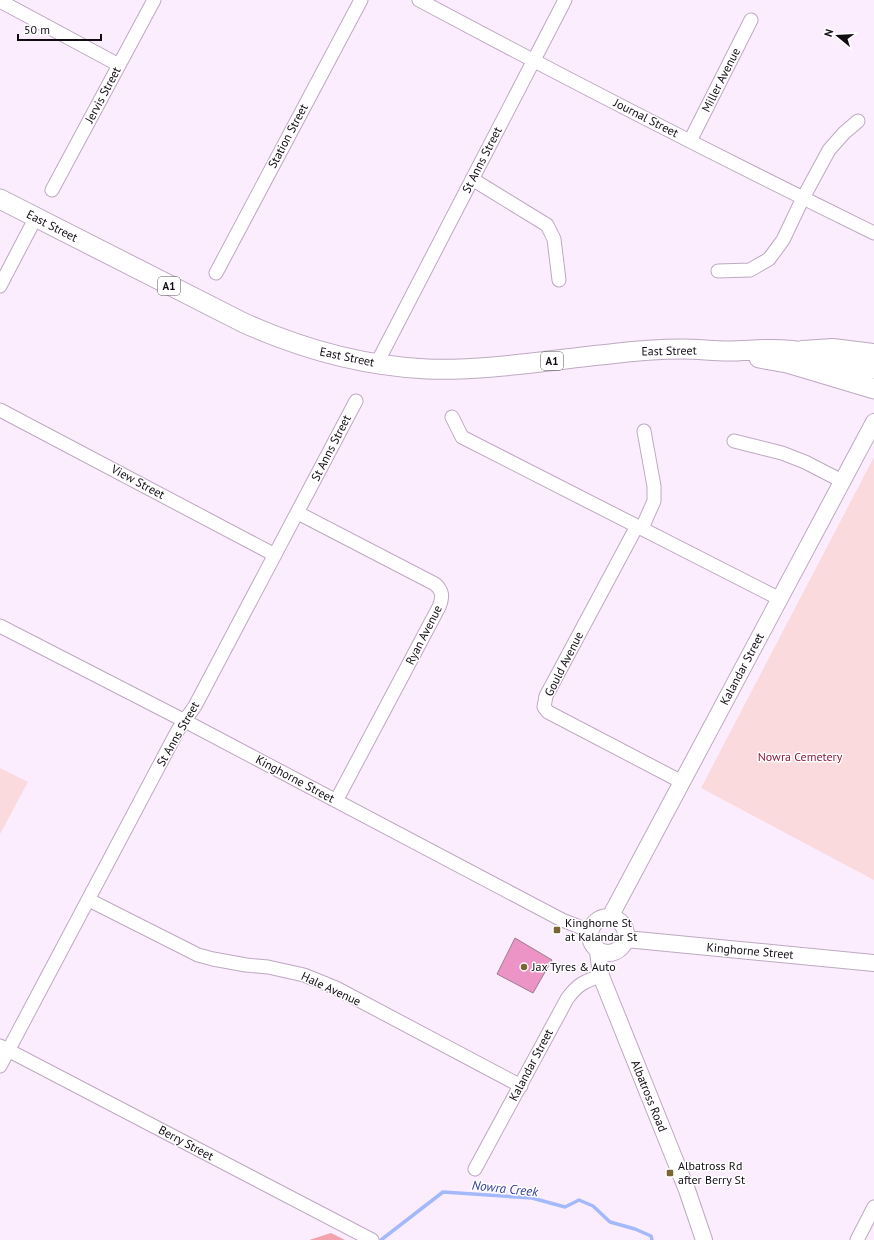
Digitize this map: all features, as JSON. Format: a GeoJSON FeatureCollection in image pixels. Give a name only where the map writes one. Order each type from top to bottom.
{"type":"FeatureCollection","features":[{"type":"Feature","properties":{"kind":"highway","name":"East Street"},"geometry":{"type":"LineString","coordinates":[[0,199],[213,308],[264,332],[284,340],[324,352],[377,364],[428,369],[473,369],[651,350],[786,350],[845,360],[874,369]]}},
{"type":"Feature","properties":{"kind":"highway","name":"East Street"},"geometry":{"type":"LineString","coordinates":[[728,351],[787,363],[874,389]]}},
{"type":"Feature","properties":{"kind":"main road"},"geometry":{"type":"LineString","coordinates":[[786,350],[833,347],[874,352]]}},
{"type":"Feature","properties":{"kind":"main road","name":"Kalandar Street"},"geometry":{"type":"LineString","coordinates":[[610,917],[874,422]]}},
{"type":"Feature","properties":{"kind":"main road"},"geometry":{"type":"LineString","coordinates":[[610,917],[621,922],[626,933],[626,939],[621,948],[612,953],[602,953],[593,947],[589,937],[590,931],[592,926],[599,919],[610,917]]}},
{"type":"Feature","properties":{"kind":"main road","name":"Kinghorne Street"},"geometry":{"type":"LineString","coordinates":[[626,939],[874,963]]}},
{"type":"Feature","properties":{"kind":"main road","name":"Albatross Road"},"geometry":{"type":"LineString","coordinates":[[598,951],[601,976],[687,1190],[704,1240]]}},
{"type":"Feature","properties":{"kind":"street","name":"Jervis Street"},"geometry":{"type":"LineString","coordinates":[[52,190],[154,0]]}},
{"type":"Feature","properties":{"kind":"street","name":"Station Street"},"geometry":{"type":"LineString","coordinates":[[216,273],[360,0]]}},
{"type":"Feature","properties":{"kind":"street","name":"Journal Street"},"geometry":{"type":"LineString","coordinates":[[419,0],[690,141],[874,233]]}},
{"type":"Feature","properties":{"kind":"street","name":"St Anns Street"},"geometry":{"type":"LineString","coordinates":[[377,364],[565,0]]}},
{"type":"Feature","properties":{"kind":"street"},"geometry":{"type":"LineString","coordinates":[[0,1],[119,66]]}},
{"type":"Feature","properties":{"kind":"street","name":"Miller Avenue"},"geometry":{"type":"LineString","coordinates":[[690,141],[751,20]]}},
{"type":"Feature","properties":{"kind":"street"},"geometry":{"type":"LineString","coordinates":[[718,270],[750,270],[769,259],[783,240],[803,198],[829,150],[844,133],[858,121]]}},
{"type":"Feature","properties":{"kind":"street"},"geometry":{"type":"LineString","coordinates":[[472,179],[547,225],[554,239],[559,280]]}},
{"type":"Feature","properties":{"kind":"street"},"geometry":{"type":"LineString","coordinates":[[0,286],[36,217]]}},
{"type":"Feature","properties":{"kind":"street","name":"St Anns Street"},"geometry":{"type":"LineString","coordinates":[[0,1066],[4,1048],[89,900],[178,730],[192,712],[356,401]]}},
{"type":"Feature","properties":{"kind":"street","name":"View Street"},"geometry":{"type":"LineString","coordinates":[[0,410],[275,555]]}},
{"type":"Feature","properties":{"kind":"street"},"geometry":{"type":"LineString","coordinates":[[452,416],[462,437],[780,600]]}},
{"type":"Feature","properties":{"kind":"street"},"geometry":{"type":"LineString","coordinates":[[640,527],[654,501],[654,486],[644,431]]}},
{"type":"Feature","properties":{"kind":"street"},"geometry":{"type":"LineString","coordinates":[[734,441],[782,453],[805,462],[842,481]]}},
{"type":"Feature","properties":{"kind":"street","name":"Ryan Avenue"},"geometry":{"type":"LineString","coordinates":[[298,513],[435,584],[441,592],[442,598],[439,607],[336,801]]}},
{"type":"Feature","properties":{"kind":"street","name":"Gould Avenue"},"geometry":{"type":"LineString","coordinates":[[640,527],[546,696],[544,707],[548,712],[682,782]]}},
{"type":"Feature","properties":{"kind":"street","name":"Kinghorne Street"},"geometry":{"type":"LineString","coordinates":[[1,630],[185,721],[562,920],[590,931]]}},
{"type":"Feature","properties":{"kind":"street","name":"Hale Avenue"},"geometry":{"type":"LineString","coordinates":[[89,900],[198,955],[213,959],[285,970],[320,981],[336,988],[520,1086]]}},
{"type":"Feature","properties":{"kind":"street","name":"Kalandar Street"},"geometry":{"type":"LineString","coordinates":[[475,1169],[560,1010],[573,989],[582,983],[601,976]]}},
{"type":"Feature","properties":{"kind":"street","name":"Berry Street"},"geometry":{"type":"LineString","coordinates":[[4,1048],[372,1240]]}},
{"type":"Feature","properties":{"kind":"street"},"geometry":{"type":"LineString","coordinates":[[857,1240],[874,1207]]}},
{"type":"Feature","properties":{"kind":"green space","name":"Nowra Cemetery"},"geometry":{"type":"Polygon","coordinates":[[[874,457],[874,880],[701,788],[874,457]]]}},
{"type":"Feature","properties":{"kind":"green space"},"geometry":{"type":"Polygon","coordinates":[[[0,768],[28,782],[0,834],[0,768]]]}},
{"type":"Feature","properties":{"kind":"shaded area"},"geometry":{"type":"Polygon","coordinates":[[[331,1233],[345,1240],[309,1240],[331,1233]]]}},
{"type":"Feature","properties":{"kind":"building","name":"Jax Tyres & Auto"},"geometry":{"type":"Polygon","coordinates":[[[515,938],[552,960],[533,993],[497,974],[515,938]]]}},
{"type":"Feature","properties":{"kind":"waterway","name":"Nowra Creek"},"geometry":{"type":"LineString","coordinates":[[381,1240],[443,1192],[532,1198],[565,1207],[579,1200],[593,1206],[610,1222],[635,1229],[651,1236],[652,1240]]}},
{"type":"Feature","properties":{"kind":"place","name":"Kinghorne St at Kalandar St"},"geometry":{"type":"Point","coordinates":[557,930]}},
{"type":"Feature","properties":{"kind":"place","name":"Jax Tyres & Auto"},"geometry":{"type":"Point","coordinates":[524,967]}},
{"type":"Feature","properties":{"kind":"place","name":"Albatross Rd after Berry St"},"geometry":{"type":"Point","coordinates":[670,1173]}}]}
